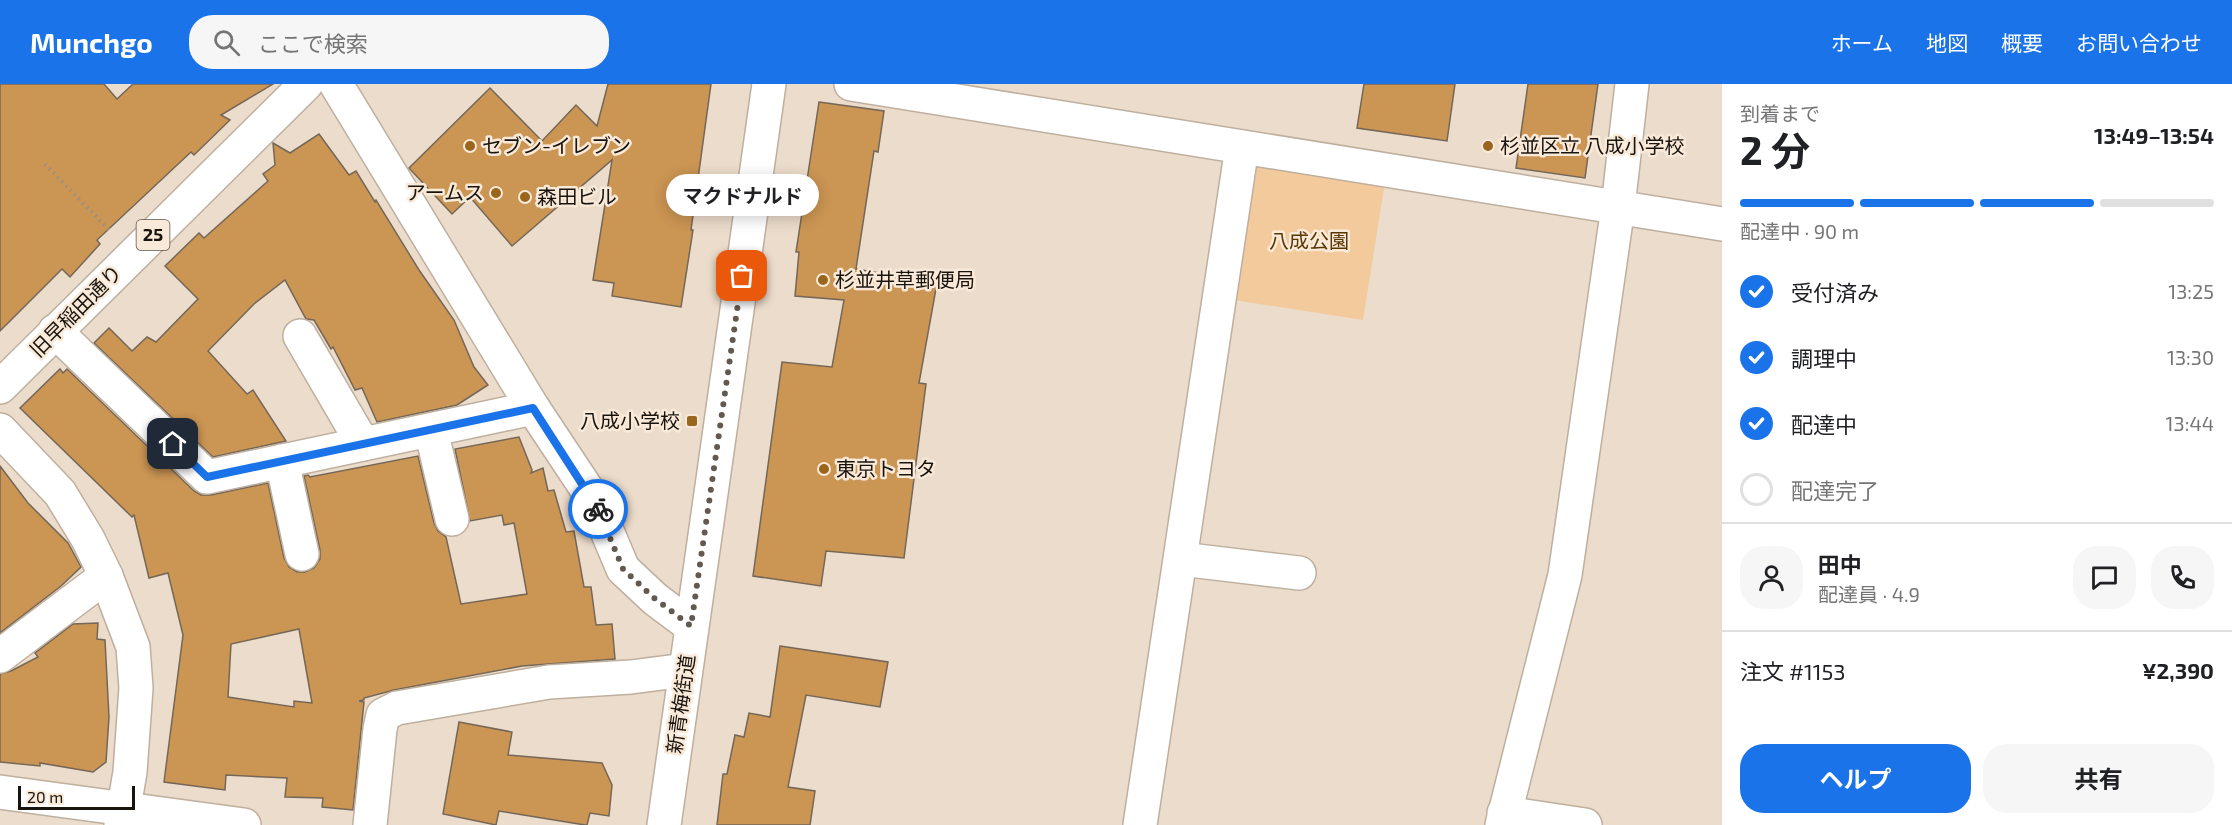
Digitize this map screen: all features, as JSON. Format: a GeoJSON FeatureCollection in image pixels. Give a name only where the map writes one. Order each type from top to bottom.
{"type":"FeatureCollection","features":[{"type":"Feature","properties":{"kind":"street","name":"旧早稲田通り"},"geometry":{"type":"LineString","coordinates":[[0,387],[306,84]]}},
{"type":"Feature","properties":{"kind":"street"},"geometry":{"type":"LineString","coordinates":[[336,84],[533,408],[594,500],[623,569],[654,598],[691,626]]}},
{"type":"Feature","properties":{"kind":"street","name":"新青梅街道"},"geometry":{"type":"LineString","coordinates":[[664,825],[769,84]]}},
{"type":"Feature","properties":{"kind":"street"},"geometry":{"type":"LineString","coordinates":[[851,84],[1722,224]]}},
{"type":"Feature","properties":{"kind":"street"},"geometry":{"type":"LineString","coordinates":[[1585,825],[1503,819],[1565,575],[1618,207],[1632,84]]}},
{"type":"Feature","properties":{"kind":"street"},"geometry":{"type":"LineString","coordinates":[[1140,825],[1242,147]]}},
{"type":"Feature","properties":{"kind":"street"},"geometry":{"type":"LineString","coordinates":[[55,331],[207,477],[533,408]]}},
{"type":"Feature","properties":{"kind":"street"},"geometry":{"type":"LineString","coordinates":[[300,336],[363,444]]}},
{"type":"Feature","properties":{"kind":"street"},"geometry":{"type":"LineString","coordinates":[[431,429],[452,519]]}},
{"type":"Feature","properties":{"kind":"street"},"geometry":{"type":"LineString","coordinates":[[0,430],[60,493],[88,539],[106,576],[134,647],[136,688],[130,772],[123,817]]}},
{"type":"Feature","properties":{"kind":"street"},"geometry":{"type":"LineString","coordinates":[[282,461],[302,554]]}},
{"type":"Feature","properties":{"kind":"street"},"geometry":{"type":"LineString","coordinates":[[1181,559],[1299,573]]}},
{"type":"Feature","properties":{"kind":"street"},"geometry":{"type":"LineString","coordinates":[[0,656],[106,576]]}},
{"type":"Feature","properties":{"kind":"street"},"geometry":{"type":"LineString","coordinates":[[370,825],[383,715],[397,708],[549,682],[631,677],[685,670]]}},
{"type":"Feature","properties":{"kind":"street"},"geometry":{"type":"LineString","coordinates":[[0,792],[123,817],[244,825]]}},
{"type":"Feature","properties":{"kind":"path"},"geometry":{"type":"LineString","coordinates":[[45,164],[133,254]]}},
{"type":"Feature","properties":{"kind":"green space","name":"八成公園"},"geometry":{"type":"Polygon","coordinates":[[[1255,163],[1385,182],[1363,320],[1234,300],[1255,163]]]}},
{"type":"Feature","properties":{"kind":"building"},"geometry":{"type":"Polygon","coordinates":[[[0,84],[104,84],[117,99],[133,84],[273,84],[221,115],[230,120],[194,155],[191,152],[97,240],[100,244],[70,277],[62,269],[0,331],[0,84]]]}},
{"type":"Feature","properties":{"kind":"building"},"geometry":{"type":"Polygon","coordinates":[[[608,84],[711,84],[681,307],[612,296],[614,283],[593,280],[612,160],[512,246],[470,197],[452,214],[409,168],[490,88],[542,141],[576,105],[597,126],[608,84]]]}},
{"type":"Feature","properties":{"kind":"building"},"geometry":{"type":"Polygon","coordinates":[[[1364,84],[1455,84],[1447,141],[1357,128],[1364,84]]]}},
{"type":"Feature","properties":{"kind":"building"},"geometry":{"type":"Polygon","coordinates":[[[1528,84],[1598,84],[1585,178],[1516,168],[1528,84]]]}},
{"type":"Feature","properties":{"kind":"building"},"geometry":{"type":"Polygon","coordinates":[[[819,102],[884,111],[878,152],[874,151],[856,269],[937,283],[919,383],[926,384],[904,558],[826,551],[821,586],[753,576],[782,362],[832,367],[844,300],[795,296],[799,252],[796,252],[819,102]]]}},
{"type":"Feature","properties":{"kind":"building"},"geometry":{"type":"Polygon","coordinates":[[[319,134],[349,175],[356,171],[375,202],[376,200],[419,270],[454,320],[474,367],[488,385],[457,405],[377,422],[362,388],[355,390],[333,347],[331,349],[314,320],[306,319],[285,280],[254,304],[208,351],[247,394],[253,390],[286,441],[213,457],[94,343],[109,328],[132,351],[147,337],[156,342],[198,299],[165,266],[199,233],[204,238],[268,181],[263,174],[275,165],[273,143],[290,153],[319,134]]]}},
{"type":"Feature","properties":{"kind":"building"},"geometry":{"type":"Polygon","coordinates":[[[60,369],[63,373],[67,369],[194,491],[201,495],[268,483],[284,558],[289,567],[297,572],[305,572],[314,568],[320,559],[304,476],[310,477],[418,456],[434,523],[438,531],[446,537],[461,604],[527,594],[514,523],[504,525],[502,515],[470,521],[455,449],[519,437],[532,470],[531,473],[543,468],[548,491],[554,490],[566,532],[574,531],[584,587],[591,587],[596,625],[612,624],[615,659],[522,666],[394,690],[364,698],[359,701],[364,702],[353,810],[322,807],[323,798],[285,797],[287,778],[226,775],[225,790],[164,782],[183,635],[168,573],[149,578],[134,515],[132,517],[20,408],[60,369]],[[299,629],[231,644],[228,697],[294,707],[294,701],[312,703],[299,629]]]}},
{"type":"Feature","properties":{"kind":"building"},"geometry":{"type":"Polygon","coordinates":[[[0,466],[28,503],[68,543],[81,567],[61,586],[0,633],[0,466]]]}},
{"type":"Feature","properties":{"kind":"building"},"geometry":{"type":"Polygon","coordinates":[[[98,623],[97,639],[105,640],[109,717],[106,762],[93,772],[40,763],[40,766],[0,762],[0,674],[38,657],[35,653],[73,624],[98,623]]]}},
{"type":"Feature","properties":{"kind":"building"},"geometry":{"type":"Polygon","coordinates":[[[780,646],[888,662],[880,707],[806,695],[788,787],[815,791],[810,825],[717,825],[723,774],[727,774],[735,735],[744,737],[749,713],[770,717],[780,646]]]}},
{"type":"Feature","properties":{"kind":"building"},"geometry":{"type":"Polygon","coordinates":[[[459,722],[512,732],[508,755],[602,763],[612,785],[609,816],[590,813],[587,825],[585,825],[499,811],[496,825],[443,814],[459,722]]]}},
{"type":"Feature","properties":{"kind":"way so far"},"geometry":{"type":"LineString","coordinates":[[598,509],[623,569],[654,598],[691,626],[742,276]]}},
{"type":"Feature","properties":{"kind":"place","name":"セブン-イレブン"},"geometry":{"type":"Point","coordinates":[470,146]}},
{"type":"Feature","properties":{"kind":"place","name":"杉並区立 八成小学校"},"geometry":{"type":"Point","coordinates":[1488,146]}},
{"type":"Feature","properties":{"kind":"place","name":"アームス"},"geometry":{"type":"Point","coordinates":[496,193]}},
{"type":"Feature","properties":{"kind":"place","name":"森田ビル"},"geometry":{"type":"Point","coordinates":[525,197]}},
{"type":"Feature","properties":{"kind":"place","name":"マクドナルド"},"geometry":{"type":"Point","coordinates":[742,276]}},
{"type":"Feature","properties":{"kind":"place","name":"杉並井草郵便局"},"geometry":{"type":"Point","coordinates":[823,280]}},
{"type":"Feature","properties":{"kind":"place","name":"八成小学校"},"geometry":{"type":"Point","coordinates":[692,421]}},
{"type":"Feature","properties":{"kind":"place","name":"東京トヨタ"},"geometry":{"type":"Point","coordinates":[824,469]}},
{"type":"Feature","properties":{"kind":"route"},"geometry":{"type":"LineString","coordinates":[[173,444],[207,477],[533,408],[598,509]]}}]}
